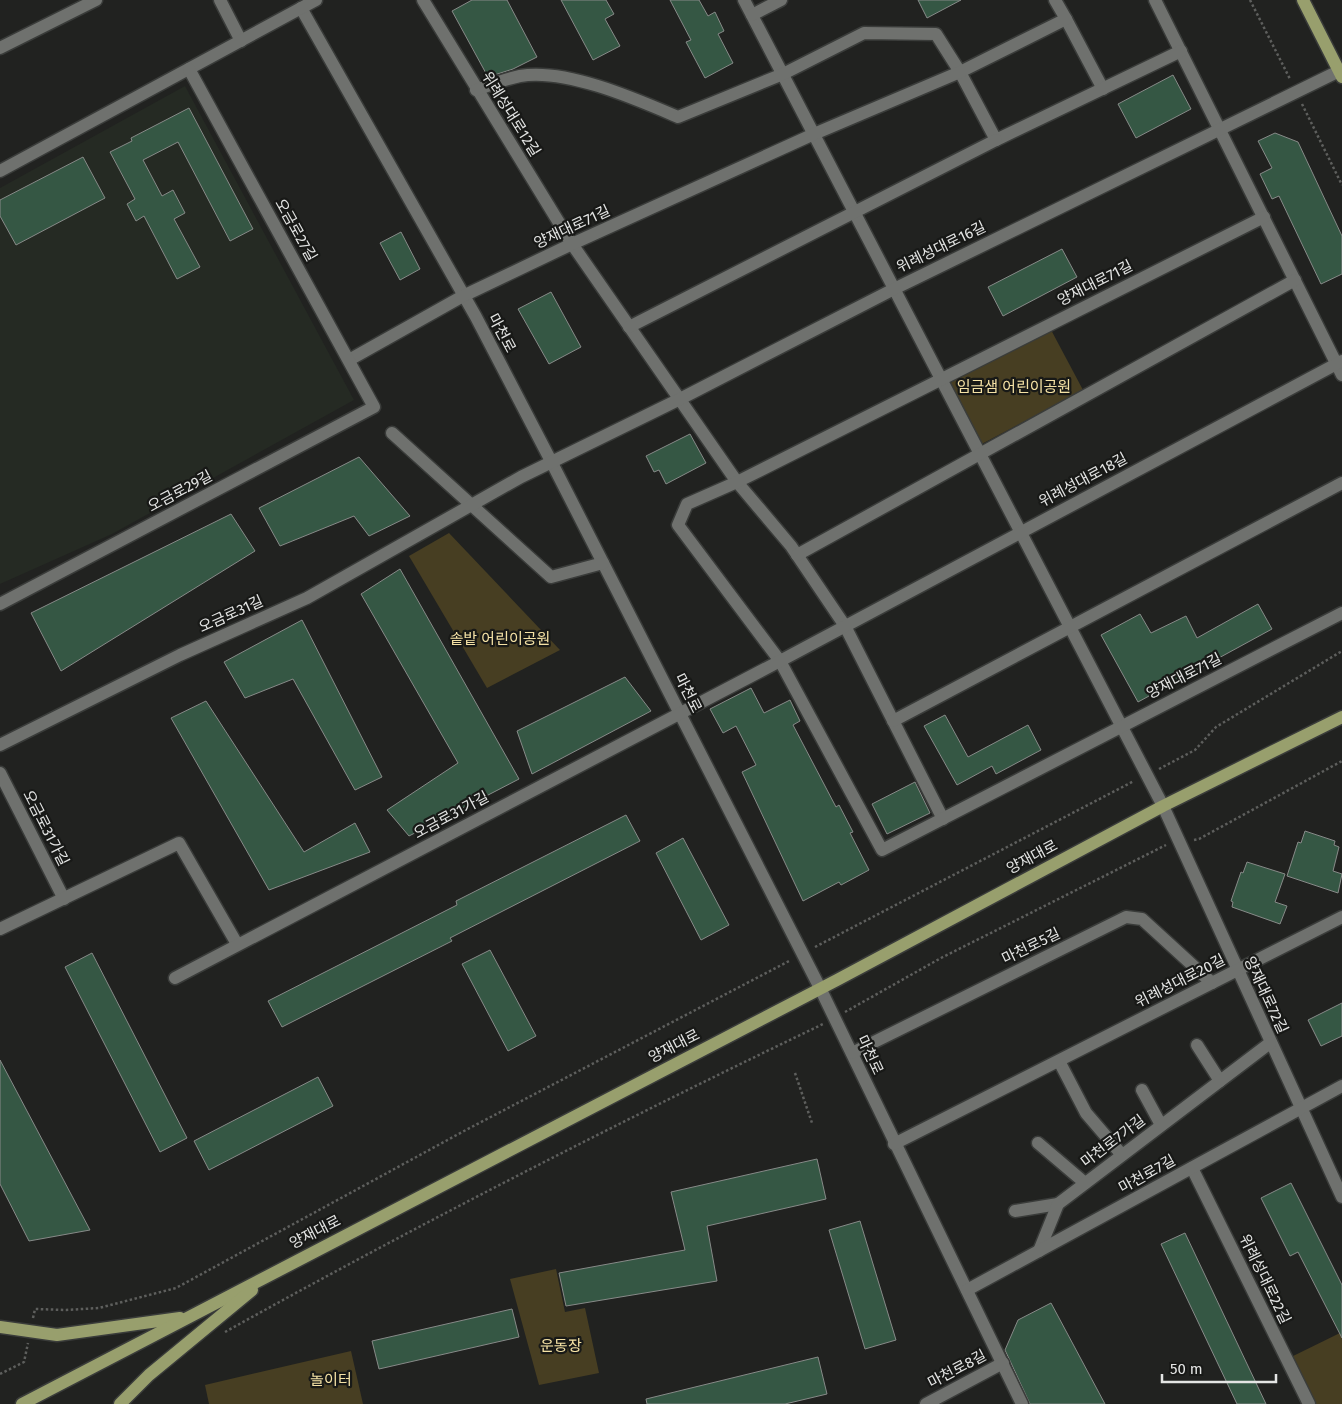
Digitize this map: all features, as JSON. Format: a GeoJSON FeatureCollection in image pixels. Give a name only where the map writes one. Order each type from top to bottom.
{"type":"FeatureCollection","features":[{"type":"Feature","properties":{"kind":"main road"},"geometry":{"type":"LineString","coordinates":[[1303,0],[1340,74]]}},
{"type":"Feature","properties":{"kind":"main road","name":"양재대로"},"geometry":{"type":"LineString","coordinates":[[22,1404],[820,988],[1163,806],[1342,717]]}},
{"type":"Feature","properties":{"kind":"main road"},"geometry":{"type":"LineString","coordinates":[[120,1404],[149,1375],[275,1271]]}},
{"type":"Feature","properties":{"kind":"main road"},"geometry":{"type":"LineString","coordinates":[[0,1327],[58,1335],[190,1317]]}},
{"type":"Feature","properties":{"kind":"street"},"geometry":{"type":"LineString","coordinates":[[0,48],[96,0]]}},
{"type":"Feature","properties":{"kind":"street"},"geometry":{"type":"LineString","coordinates":[[220,0],[241,41]]}},
{"type":"Feature","properties":{"kind":"street"},"geometry":{"type":"LineString","coordinates":[[0,171],[316,0]]}},
{"type":"Feature","properties":{"kind":"street","name":"위례성대로12길"},"geometry":{"type":"LineString","coordinates":[[423,0],[476,90],[572,244]]}},
{"type":"Feature","properties":{"kind":"street"},"geometry":{"type":"LineString","coordinates":[[744,0],[1163,806]]}},
{"type":"Feature","properties":{"kind":"street"},"geometry":{"type":"LineString","coordinates":[[752,15],[781,0]]}},
{"type":"Feature","properties":{"kind":"street"},"geometry":{"type":"LineString","coordinates":[[1055,0],[1104,89]]}},
{"type":"Feature","properties":{"kind":"street"},"geometry":{"type":"LineString","coordinates":[[1155,0],[1340,367]]}},
{"type":"Feature","properties":{"kind":"street","name":"마천로"},"geometry":{"type":"LineString","coordinates":[[301,8],[464,296],[552,463],[835,1018],[894,1144],[1022,1404]]}},
{"type":"Feature","properties":{"kind":"street","name":"양재대로71길"},"geometry":{"type":"LineString","coordinates":[[349,360],[464,296],[572,244],[814,134],[960,72],[1066,19]]}},
{"type":"Feature","properties":{"kind":"street"},"geometry":{"type":"LineString","coordinates":[[476,90],[521,76],[559,77],[624,94],[678,117],[783,74],[864,33],[936,34],[960,72],[996,140]]}},
{"type":"Feature","properties":{"kind":"street"},"geometry":{"type":"LineString","coordinates":[[630,327],[996,140],[1180,51]]}},
{"type":"Feature","properties":{"kind":"street","name":"오금로27길"},"geometry":{"type":"LineString","coordinates":[[189,69],[374,407]]}},
{"type":"Feature","properties":{"kind":"street","name":"위례성대로16길"},"geometry":{"type":"LineString","coordinates":[[552,463],[894,288],[1219,129],[1340,74]]}},
{"type":"Feature","properties":{"kind":"street","name":"양재대로71길"},"geometry":{"type":"LineString","coordinates":[[737,482],[1264,217]]}},
{"type":"Feature","properties":{"kind":"street"},"geometry":{"type":"LineString","coordinates":[[572,244],[737,482],[797,554],[845,626],[943,819],[882,850],[780,661],[678,525],[687,504],[737,482]]}},
{"type":"Feature","properties":{"kind":"street"},"geometry":{"type":"LineString","coordinates":[[797,554],[1295,280]]}},
{"type":"Feature","properties":{"kind":"street","name":"위례성대로18길"},"geometry":{"type":"LineString","coordinates":[[680,714],[1020,531],[1340,367]]}},
{"type":"Feature","properties":{"kind":"street","name":"오금로29길"},"geometry":{"type":"LineString","coordinates":[[0,604],[374,407]]}},
{"type":"Feature","properties":{"kind":"street"},"geometry":{"type":"LineString","coordinates":[[392,433],[551,577],[603,563]]}},
{"type":"Feature","properties":{"kind":"street","name":"오금로31길"},"geometry":{"type":"LineString","coordinates":[[0,745],[180,655],[307,598],[470,504],[552,463]]}},
{"type":"Feature","properties":{"kind":"street"},"geometry":{"type":"LineString","coordinates":[[893,721],[1342,483]]}},
{"type":"Feature","properties":{"kind":"street","name":"양재대로71길"},"geometry":{"type":"LineString","coordinates":[[943,819],[1342,613]]}},
{"type":"Feature","properties":{"kind":"street","name":"오금로31가길"},"geometry":{"type":"LineString","coordinates":[[175,978],[680,714]]}},
{"type":"Feature","properties":{"kind":"street","name":"오금로31가길"},"geometry":{"type":"LineString","coordinates":[[0,773],[64,899]]}},
{"type":"Feature","properties":{"kind":"street","name":"양재대로72길"},"geometry":{"type":"LineString","coordinates":[[1163,806],[1342,1197]]}},
{"type":"Feature","properties":{"kind":"street"},"geometry":{"type":"LineString","coordinates":[[0,929],[179,843],[237,944]]}},
{"type":"Feature","properties":{"kind":"street","name":"마천로5길"},"geometry":{"type":"LineString","coordinates":[[852,1053],[1126,917],[1142,919],[1212,983]]}},
{"type":"Feature","properties":{"kind":"street","name":"위례성대로20길"},"geometry":{"type":"LineString","coordinates":[[894,1144],[1342,917]]}},
{"type":"Feature","properties":{"kind":"street","name":"마천로7가길"},"geometry":{"type":"LineString","coordinates":[[1014,1211],[1058,1204],[1270,1043]]}},
{"type":"Feature","properties":{"kind":"street"},"geometry":{"type":"LineString","coordinates":[[1197,1046],[1220,1081]]}},
{"type":"Feature","properties":{"kind":"street"},"geometry":{"type":"LineString","coordinates":[[1059,1061],[1086,1113],[1122,1155]]}},
{"type":"Feature","properties":{"kind":"street","name":"마천로7길"},"geometry":{"type":"LineString","coordinates":[[967,1290],[1342,1086]]}},
{"type":"Feature","properties":{"kind":"street","name":"마천로7가길"},"geometry":{"type":"LineString","coordinates":[[1142,1090],[1161,1125]]}},
{"type":"Feature","properties":{"kind":"street","name":"마천로7가길"},"geometry":{"type":"LineString","coordinates":[[1038,1143],[1086,1183]]}},
{"type":"Feature","properties":{"kind":"street","name":"위례성대로22길"},"geometry":{"type":"LineString","coordinates":[[1192,1168],[1309,1404]]}},
{"type":"Feature","properties":{"kind":"street"},"geometry":{"type":"LineString","coordinates":[[1039,1251],[1058,1204]]}},
{"type":"Feature","properties":{"kind":"street","name":"마천로8길"},"geometry":{"type":"LineString","coordinates":[[926,1404],[1003,1364]]}},
{"type":"Feature","properties":{"kind":"path"},"geometry":{"type":"LineString","coordinates":[[36,1309],[98,1308],[176,1288],[464,1131],[1195,750],[1216,727],[1342,652]]}},
{"type":"Feature","properties":{"kind":"path"},"geometry":{"type":"LineString","coordinates":[[218,1336],[351,1262],[628,1118],[835,1018],[940,958],[1168,844],[1199,839],[1342,761]]}},
{"type":"Feature","properties":{"kind":"path"},"geometry":{"type":"LineString","coordinates":[[795,1073],[812,1123]]}},
{"type":"Feature","properties":{"kind":"path"},"geometry":{"type":"LineString","coordinates":[[0,1374],[24,1362]]}},
{"type":"Feature","properties":{"kind":"shaded area"},"geometry":{"type":"Polygon","coordinates":[[[185,86],[354,400],[112,534],[0,584],[0,188],[185,86]]]}},
{"type":"Feature","properties":{"kind":"green space","name":"임금샘 어린이공원"},"geometry":{"type":"Polygon","coordinates":[[[1050,328],[1083,390],[978,446],[945,385],[1050,328]]]}},
{"type":"Feature","properties":{"kind":"green space","name":"솥밭 어린이공원"},"geometry":{"type":"Polygon","coordinates":[[[449,533],[560,650],[487,688],[409,556],[449,533]]]}},
{"type":"Feature","properties":{"kind":"green space","name":"운동장"},"geometry":{"type":"Polygon","coordinates":[[[556,1269],[565,1312],[585,1308],[599,1373],[539,1385],[510,1279],[556,1269]]]}},
{"type":"Feature","properties":{"kind":"green space"},"geometry":{"type":"Polygon","coordinates":[[[1342,1332],[1342,1404],[1309,1404],[1287,1359],[1342,1332]]]}},
{"type":"Feature","properties":{"kind":"green space","name":"놀이터"},"geometry":{"type":"Polygon","coordinates":[[[351,1351],[363,1404],[209,1404],[205,1385],[351,1351]]]}},
{"type":"Feature","properties":{"kind":"building"},"geometry":{"type":"Polygon","coordinates":[[[472,0],[507,0],[537,57],[513,69],[488,77],[452,11],[472,0]]]}},
{"type":"Feature","properties":{"kind":"building"},"geometry":{"type":"Polygon","coordinates":[[[561,0],[606,0],[614,14],[605,19],[620,46],[593,60],[561,0]]]}},
{"type":"Feature","properties":{"kind":"building"},"geometry":{"type":"Polygon","coordinates":[[[670,0],[699,0],[708,16],[715,12],[724,31],[718,34],[733,63],[705,78],[686,42],[691,40],[670,0]]]}},
{"type":"Feature","properties":{"kind":"building"},"geometry":{"type":"Polygon","coordinates":[[[918,0],[961,0],[927,18],[918,0]]]}},
{"type":"Feature","properties":{"kind":"building"},"geometry":{"type":"Polygon","coordinates":[[[1173,75],[1191,109],[1136,138],[1118,104],[1173,75]]]}},
{"type":"Feature","properties":{"kind":"building"},"geometry":{"type":"Polygon","coordinates":[[[189,108],[253,229],[230,241],[178,142],[143,160],[162,196],[173,190],[185,213],[174,219],[200,267],[177,279],[144,216],[136,221],[127,204],[135,199],[110,152],[132,141],[131,138],[189,108]]]}},
{"type":"Feature","properties":{"kind":"building"},"geometry":{"type":"Polygon","coordinates":[[[1275,133],[1298,142],[1342,236],[1342,274],[1321,284],[1279,196],[1272,199],[1260,174],[1272,168],[1258,141],[1275,133]]]}},
{"type":"Feature","properties":{"kind":"building"},"geometry":{"type":"Polygon","coordinates":[[[83,157],[105,198],[16,245],[0,216],[0,200],[83,157]]]}},
{"type":"Feature","properties":{"kind":"building"},"geometry":{"type":"Polygon","coordinates":[[[401,232],[420,269],[400,280],[380,243],[401,232]]]}},
{"type":"Feature","properties":{"kind":"building"},"geometry":{"type":"Polygon","coordinates":[[[1062,249],[1077,277],[1003,316],[988,287],[1062,249]]]}},
{"type":"Feature","properties":{"kind":"building"},"geometry":{"type":"Polygon","coordinates":[[[551,292],[581,347],[549,364],[518,309],[551,292]]]}},
{"type":"Feature","properties":{"kind":"building"},"geometry":{"type":"Polygon","coordinates":[[[690,434],[706,463],[666,484],[659,470],[654,472],[646,456],[690,434]]]}},
{"type":"Feature","properties":{"kind":"building"},"geometry":{"type":"Polygon","coordinates":[[[359,457],[410,516],[369,536],[354,516],[280,546],[259,508],[359,457]]]}},
{"type":"Feature","properties":{"kind":"building"},"geometry":{"type":"Polygon","coordinates":[[[231,514],[255,551],[61,671],[31,613],[231,514]]]}},
{"type":"Feature","properties":{"kind":"building"},"geometry":{"type":"Polygon","coordinates":[[[400,569],[519,779],[409,836],[387,810],[458,763],[361,594],[400,569]]]}},
{"type":"Feature","properties":{"kind":"building"},"geometry":{"type":"Polygon","coordinates":[[[1258,604],[1272,629],[1138,702],[1101,635],[1140,614],[1151,633],[1186,616],[1197,638],[1258,604]]]}},
{"type":"Feature","properties":{"kind":"building"},"geometry":{"type":"Polygon","coordinates":[[[302,620],[382,777],[355,790],[293,679],[245,698],[224,662],[302,620]]]}},
{"type":"Feature","properties":{"kind":"building"},"geometry":{"type":"Polygon","coordinates":[[[625,677],[651,711],[532,774],[517,731],[625,677]]]}},
{"type":"Feature","properties":{"kind":"building"},"geometry":{"type":"Polygon","coordinates":[[[751,688],[764,713],[790,700],[800,721],[793,725],[836,807],[839,805],[853,832],[850,833],[869,870],[841,885],[839,882],[803,901],[742,772],[756,765],[736,726],[723,733],[710,709],[751,688]]]}},
{"type":"Feature","properties":{"kind":"building"},"geometry":{"type":"Polygon","coordinates":[[[206,701],[304,852],[355,823],[370,852],[269,890],[171,718],[206,701]]]}},
{"type":"Feature","properties":{"kind":"building"},"geometry":{"type":"Polygon","coordinates":[[[945,715],[968,757],[1028,725],[1041,750],[996,774],[992,766],[957,785],[924,726],[945,715]]]}},
{"type":"Feature","properties":{"kind":"building"},"geometry":{"type":"Polygon","coordinates":[[[915,782],[930,813],[887,834],[872,804],[915,782]]]}},
{"type":"Feature","properties":{"kind":"building"},"geometry":{"type":"Polygon","coordinates":[[[626,815],[640,841],[450,938],[452,941],[282,1027],[268,1001],[457,905],[456,901],[626,815]]]}},
{"type":"Feature","properties":{"kind":"building"},"geometry":{"type":"Polygon","coordinates":[[[1305,831],[1335,841],[1334,845],[1339,847],[1333,871],[1342,874],[1338,893],[1287,876],[1298,842],[1301,843],[1305,831]]]}},
{"type":"Feature","properties":{"kind":"building"},"geometry":{"type":"Polygon","coordinates":[[[683,838],[729,925],[701,940],[656,853],[683,838]]]}},
{"type":"Feature","properties":{"kind":"building"},"geometry":{"type":"Polygon","coordinates":[[[1247,862],[1285,874],[1275,902],[1287,906],[1280,924],[1232,907],[1233,902],[1231,901],[1241,872],[1243,873],[1247,862]]]}},
{"type":"Feature","properties":{"kind":"building"},"geometry":{"type":"Polygon","coordinates":[[[490,950],[536,1036],[508,1051],[462,964],[490,950]]]}},
{"type":"Feature","properties":{"kind":"building"},"geometry":{"type":"Polygon","coordinates":[[[92,953],[187,1138],[160,1152],[65,967],[92,953]]]}},
{"type":"Feature","properties":{"kind":"building"},"geometry":{"type":"Polygon","coordinates":[[[1342,1003],[1342,1036],[1321,1046],[1308,1020],[1342,1003]]]}},
{"type":"Feature","properties":{"kind":"building"},"geometry":{"type":"Polygon","coordinates":[[[0,1060],[90,1230],[29,1241],[0,1184],[0,1060]]]}},
{"type":"Feature","properties":{"kind":"building"},"geometry":{"type":"Polygon","coordinates":[[[318,1077],[333,1106],[209,1170],[194,1141],[318,1077]]]}},
{"type":"Feature","properties":{"kind":"building"},"geometry":{"type":"Polygon","coordinates":[[[817,1159],[826,1199],[707,1226],[717,1281],[566,1306],[559,1273],[685,1250],[671,1192],[817,1159]]]}},
{"type":"Feature","properties":{"kind":"building"},"geometry":{"type":"Polygon","coordinates":[[[1291,1183],[1342,1285],[1342,1338],[1298,1252],[1290,1256],[1261,1198],[1291,1183]]]}},
{"type":"Feature","properties":{"kind":"building"},"geometry":{"type":"Polygon","coordinates":[[[860,1221],[896,1340],[865,1349],[829,1230],[860,1221]]]}},
{"type":"Feature","properties":{"kind":"building"},"geometry":{"type":"Polygon","coordinates":[[[1185,1233],[1266,1404],[1237,1404],[1161,1244],[1185,1233]]]}},
{"type":"Feature","properties":{"kind":"building"},"geometry":{"type":"Polygon","coordinates":[[[1051,1303],[1105,1404],[1030,1404],[1005,1350],[1018,1320],[1051,1303]]]}},
{"type":"Feature","properties":{"kind":"building"},"geometry":{"type":"Polygon","coordinates":[[[512,1309],[519,1337],[379,1369],[372,1341],[512,1309]]]}},
{"type":"Feature","properties":{"kind":"building"},"geometry":{"type":"Polygon","coordinates":[[[818,1357],[827,1394],[785,1404],[647,1404],[646,1399],[818,1357]]]}}]}
